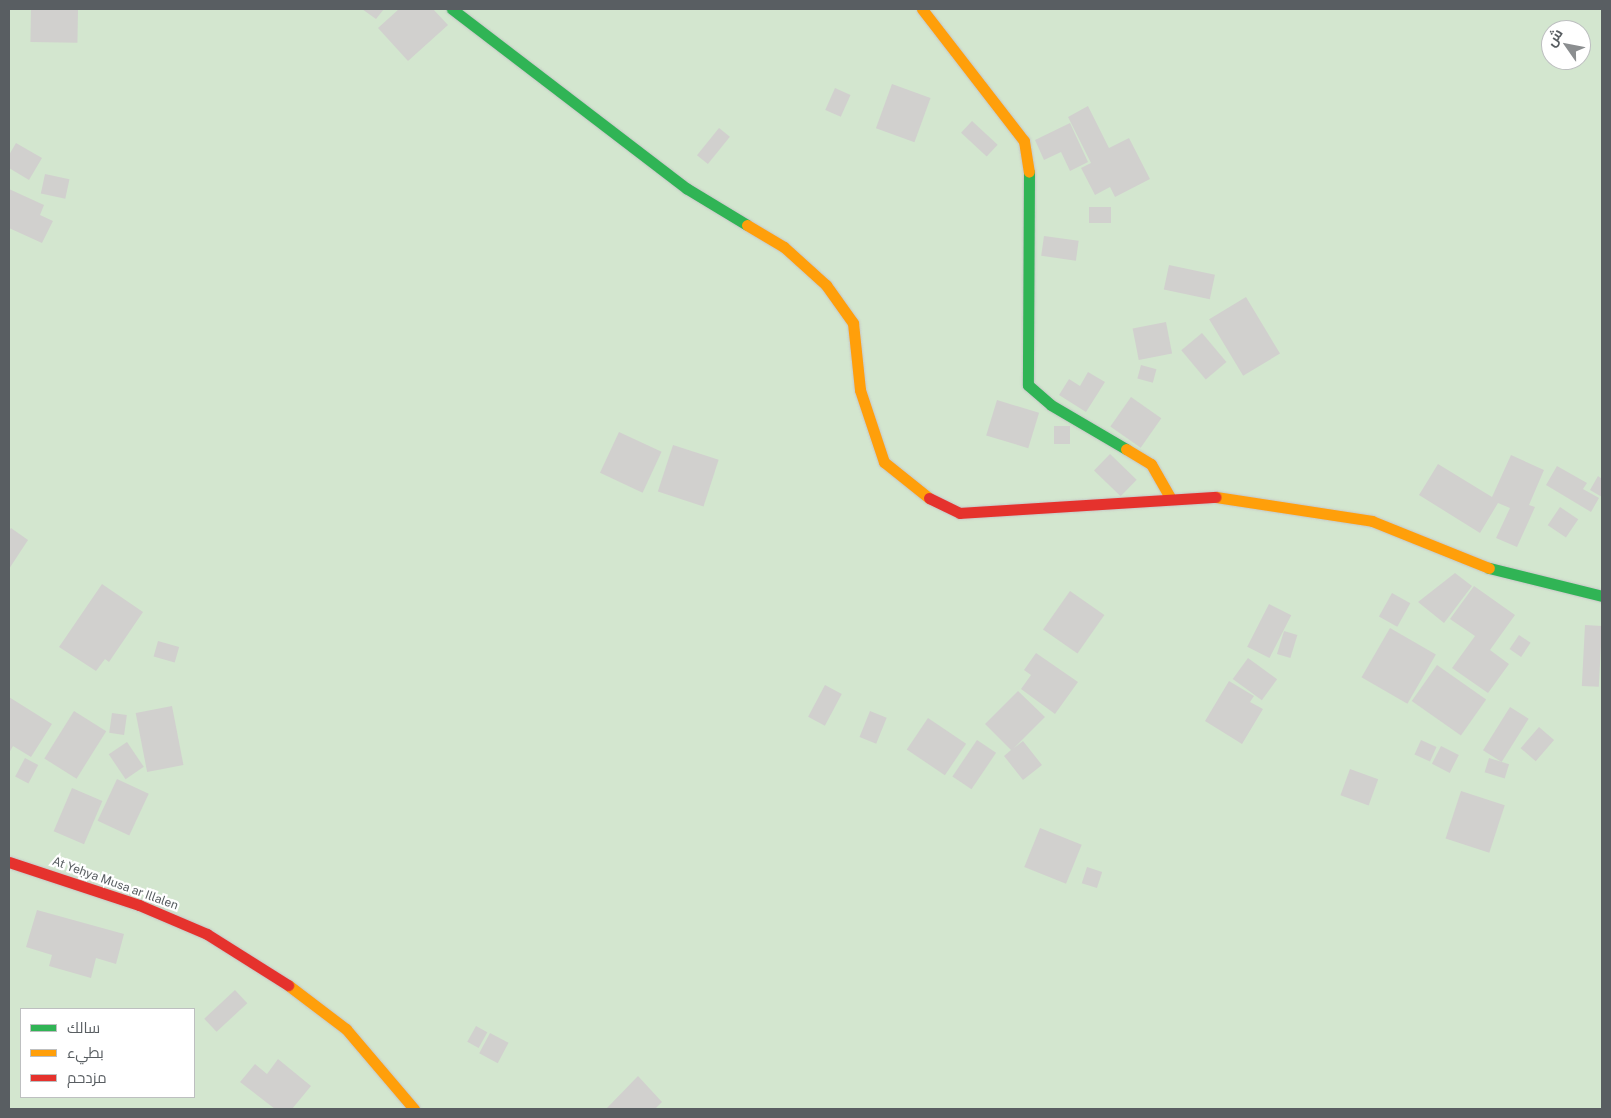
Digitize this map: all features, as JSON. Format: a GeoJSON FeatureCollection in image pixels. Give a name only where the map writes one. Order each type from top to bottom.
{"type":"FeatureCollection","features":[{"type":"Feature","properties":{"kind":"street"},"geometry":{"type":"LineString","coordinates":[[452,9],[686,188],[784,247],[826,285],[853,323],[860,390],[884,462],[918,493],[960,513],[1209,496],[1372,521],[1488,568],[1602,596]]}},
{"type":"Feature","properties":{"kind":"street"},"geometry":{"type":"LineString","coordinates":[[922,9],[1024,141],[1030,175],[1026,217],[1028,385],[1051,406],[1151,464],[1171,499]]}},
{"type":"Feature","properties":{"kind":"street","name":"At Yeḥya Musa ar Illalen"},"geometry":{"type":"LineString","coordinates":[[9,862],[139,905],[207,934],[298,990],[346,1029],[414,1109]]}},
{"type":"Feature","properties":{"kind":"green space"},"geometry":{"type":"Polygon","coordinates":[[[9,9],[1602,9],[1602,1109],[9,1109],[9,9]]]}},
{"type":"Feature","properties":{"kind":"building"},"geometry":{"type":"Polygon","coordinates":[[[31,9],[78,10],[77,43],[30,42],[31,9]]]}},
{"type":"Feature","properties":{"kind":"building"},"geometry":{"type":"Polygon","coordinates":[[[362,9],[384,9],[376,19],[362,9]]]}},
{"type":"Feature","properties":{"kind":"building"},"geometry":{"type":"Polygon","coordinates":[[[399,9],[433,9],[448,25],[408,61],[378,28],[399,9]]]}},
{"type":"Feature","properties":{"kind":"building"},"geometry":{"type":"Polygon","coordinates":[[[892,84],[931,98],[914,142],[876,128],[892,84]]]}},
{"type":"Feature","properties":{"kind":"building"},"geometry":{"type":"Polygon","coordinates":[[[835,88],[851,95],[841,117],[825,110],[835,88]]]}},
{"type":"Feature","properties":{"kind":"building"},"geometry":{"type":"Polygon","coordinates":[[[1088,106],[1109,148],[1129,138],[1150,179],[1115,197],[1110,187],[1095,195],[1081,168],[1091,163],[1068,117],[1088,106]]]}},
{"type":"Feature","properties":{"kind":"building"},"geometry":{"type":"Polygon","coordinates":[[[972,121],[998,145],[987,157],[961,133],[972,121]]]}},
{"type":"Feature","properties":{"kind":"building"},"geometry":{"type":"Polygon","coordinates":[[[1070,123],[1088,162],[1070,171],[1061,152],[1044,160],[1035,140],[1070,123]]]}},
{"type":"Feature","properties":{"kind":"building"},"geometry":{"type":"Polygon","coordinates":[[[719,128],[730,137],[708,164],[697,155],[719,128]]]}},
{"type":"Feature","properties":{"kind":"building"},"geometry":{"type":"Polygon","coordinates":[[[16,143],[42,158],[29,180],[9,168],[9,155],[16,143]]]}},
{"type":"Feature","properties":{"kind":"building"},"geometry":{"type":"Polygon","coordinates":[[[45,174],[69,179],[65,199],[41,194],[45,174]]]}},
{"type":"Feature","properties":{"kind":"building"},"geometry":{"type":"Polygon","coordinates":[[[9,189],[44,205],[40,215],[53,221],[42,243],[9,228],[9,189]]]}},
{"type":"Feature","properties":{"kind":"building"},"geometry":{"type":"Polygon","coordinates":[[[1089,207],[1111,207],[1111,223],[1089,223],[1089,207]]]}},
{"type":"Feature","properties":{"kind":"building"},"geometry":{"type":"Polygon","coordinates":[[[1044,236],[1079,241],[1076,261],[1041,256],[1044,236]]]}},
{"type":"Feature","properties":{"kind":"building"},"geometry":{"type":"Polygon","coordinates":[[[1169,265],[1215,275],[1210,299],[1164,289],[1169,265]]]}},
{"type":"Feature","properties":{"kind":"building"},"geometry":{"type":"Polygon","coordinates":[[[1246,297],[1280,354],[1243,376],[1209,319],[1246,297]]]}},
{"type":"Feature","properties":{"kind":"building"},"geometry":{"type":"Polygon","coordinates":[[[1166,322],[1172,353],[1139,360],[1133,328],[1166,322]]]}},
{"type":"Feature","properties":{"kind":"building"},"geometry":{"type":"Polygon","coordinates":[[[1202,333],[1226,362],[1206,379],[1181,350],[1202,333]]]}},
{"type":"Feature","properties":{"kind":"building"},"geometry":{"type":"Polygon","coordinates":[[[1141,365],[1156,369],[1153,383],[1137,379],[1141,365]]]}},
{"type":"Feature","properties":{"kind":"building"},"geometry":{"type":"Polygon","coordinates":[[[1088,372],[1105,382],[1086,412],[1059,395],[1069,379],[1080,386],[1088,372]]]}},
{"type":"Feature","properties":{"kind":"building"},"geometry":{"type":"Polygon","coordinates":[[[1131,397],[1161,418],[1141,448],[1110,426],[1131,397]]]}},
{"type":"Feature","properties":{"kind":"building"},"geometry":{"type":"Polygon","coordinates":[[[997,400],[1039,413],[1028,448],[986,435],[997,400]]]}},
{"type":"Feature","properties":{"kind":"building"},"geometry":{"type":"Polygon","coordinates":[[[1054,426],[1070,426],[1070,444],[1054,444],[1054,426]]]}},
{"type":"Feature","properties":{"kind":"building"},"geometry":{"type":"Polygon","coordinates":[[[619,432],[662,452],[643,493],[600,473],[619,432]]]}},
{"type":"Feature","properties":{"kind":"building"},"geometry":{"type":"Polygon","coordinates":[[[673,445],[719,460],[704,506],[658,492],[673,445]]]}},
{"type":"Feature","properties":{"kind":"building"},"geometry":{"type":"Polygon","coordinates":[[[1110,454],[1137,480],[1121,496],[1094,471],[1110,454]]]}},
{"type":"Feature","properties":{"kind":"building"},"geometry":{"type":"Polygon","coordinates":[[[1511,455],[1544,470],[1529,505],[1535,507],[1517,547],[1496,538],[1510,508],[1498,503],[1480,533],[1419,495],[1438,464],[1492,497],[1511,455]]]}},
{"type":"Feature","properties":{"kind":"building"},"geometry":{"type":"Polygon","coordinates":[[[1557,466],[1587,483],[1583,489],[1599,498],[1591,512],[1546,485],[1557,466]]]}},
{"type":"Feature","properties":{"kind":"building"},"geometry":{"type":"Polygon","coordinates":[[[1598,476],[1602,479],[1602,497],[1590,490],[1598,476]]]}},
{"type":"Feature","properties":{"kind":"building"},"geometry":{"type":"Polygon","coordinates":[[[1560,507],[1578,519],[1566,538],[1548,525],[1560,507]]]}},
{"type":"Feature","properties":{"kind":"building"},"geometry":{"type":"Polygon","coordinates":[[[11,528],[28,540],[9,569],[9,531],[11,528]]]}},
{"type":"Feature","properties":{"kind":"building"},"geometry":{"type":"Polygon","coordinates":[[[1455,573],[1472,586],[1444,623],[1418,602],[1455,573]]]}},
{"type":"Feature","properties":{"kind":"building"},"geometry":{"type":"Polygon","coordinates":[[[102,584],[143,612],[109,662],[105,659],[96,671],[59,647],[102,584]]]}},
{"type":"Feature","properties":{"kind":"building"},"geometry":{"type":"Polygon","coordinates":[[[1474,586],[1515,615],[1490,650],[1509,664],[1488,693],[1452,668],[1475,636],[1450,619],[1474,586]]]}},
{"type":"Feature","properties":{"kind":"building"},"geometry":{"type":"Polygon","coordinates":[[[1070,591],[1104,615],[1077,654],[1043,630],[1070,591]]]}},
{"type":"Feature","properties":{"kind":"building"},"geometry":{"type":"Polygon","coordinates":[[[1392,593],[1410,603],[1397,627],[1379,617],[1392,593]]]}},
{"type":"Feature","properties":{"kind":"building"},"geometry":{"type":"Polygon","coordinates":[[[1269,604],[1291,615],[1269,658],[1247,647],[1269,604]]]}},
{"type":"Feature","properties":{"kind":"building"},"geometry":{"type":"Polygon","coordinates":[[[1585,625],[1602,626],[1599,687],[1582,686],[1585,625]]]}},
{"type":"Feature","properties":{"kind":"building"},"geometry":{"type":"Polygon","coordinates":[[[1390,628],[1436,654],[1407,704],[1362,677],[1390,628]]]}},
{"type":"Feature","properties":{"kind":"building"},"geometry":{"type":"Polygon","coordinates":[[[1284,631],[1297,635],[1290,658],[1277,654],[1284,631]]]}},
{"type":"Feature","properties":{"kind":"building"},"geometry":{"type":"Polygon","coordinates":[[[1519,635],[1531,643],[1521,657],[1509,649],[1519,635]]]}},
{"type":"Feature","properties":{"kind":"building"},"geometry":{"type":"Polygon","coordinates":[[[158,641],[179,647],[175,662],[154,656],[158,641]]]}},
{"type":"Feature","properties":{"kind":"building"},"geometry":{"type":"Polygon","coordinates":[[[1036,653],[1078,682],[1055,714],[1021,689],[1031,675],[1024,670],[1036,653]]]}},
{"type":"Feature","properties":{"kind":"building"},"geometry":{"type":"Polygon","coordinates":[[[1248,658],[1277,679],[1262,700],[1233,679],[1248,658]]]}},
{"type":"Feature","properties":{"kind":"building"},"geometry":{"type":"Polygon","coordinates":[[[1437,665],[1486,699],[1461,735],[1412,701],[1437,665]]]}},
{"type":"Feature","properties":{"kind":"building"},"geometry":{"type":"Polygon","coordinates":[[[1229,681],[1254,696],[1250,702],[1263,709],[1242,744],[1205,721],[1229,681]]]}},
{"type":"Feature","properties":{"kind":"building"},"geometry":{"type":"Polygon","coordinates":[[[825,685],[842,694],[825,726],[808,717],[825,685]]]}},
{"type":"Feature","properties":{"kind":"building"},"geometry":{"type":"Polygon","coordinates":[[[1018,691],[1045,717],[1014,748],[1023,741],[1042,765],[1023,780],[1004,756],[1011,750],[985,724],[1018,691]]]}},
{"type":"Feature","properties":{"kind":"building"},"geometry":{"type":"Polygon","coordinates":[[[9,697],[52,724],[31,757],[13,746],[9,753],[9,697]]]}},
{"type":"Feature","properties":{"kind":"building"},"geometry":{"type":"Polygon","coordinates":[[[172,706],[183,765],[147,772],[136,713],[172,706]]]}},
{"type":"Feature","properties":{"kind":"building"},"geometry":{"type":"Polygon","coordinates":[[[1510,707],[1529,719],[1502,762],[1483,750],[1510,707]]]}},
{"type":"Feature","properties":{"kind":"building"},"geometry":{"type":"Polygon","coordinates":[[[74,711],[106,731],[77,779],[44,758],[74,711]]]}},
{"type":"Feature","properties":{"kind":"building"},"geometry":{"type":"Polygon","coordinates":[[[870,711],[887,718],[876,744],[860,737],[870,711]]]}},
{"type":"Feature","properties":{"kind":"building"},"geometry":{"type":"Polygon","coordinates":[[[112,713],[127,715],[124,735],[109,733],[112,713]]]}},
{"type":"Feature","properties":{"kind":"building"},"geometry":{"type":"Polygon","coordinates":[[[928,718],[966,744],[945,775],[907,750],[928,718]]]}},
{"type":"Feature","properties":{"kind":"building"},"geometry":{"type":"Polygon","coordinates":[[[1539,727],[1554,740],[1536,761],[1521,748],[1539,727]]]}},
{"type":"Feature","properties":{"kind":"building"},"geometry":{"type":"Polygon","coordinates":[[[977,740],[996,753],[971,789],[952,776],[977,740]]]}},
{"type":"Feature","properties":{"kind":"building"},"geometry":{"type":"Polygon","coordinates":[[[1421,740],[1437,747],[1430,762],[1414,755],[1421,740]]]}},
{"type":"Feature","properties":{"kind":"building"},"geometry":{"type":"Polygon","coordinates":[[[127,742],[144,767],[126,779],[109,754],[127,742]]]}},
{"type":"Feature","properties":{"kind":"building"},"geometry":{"type":"Polygon","coordinates":[[[1441,746],[1459,755],[1450,773],[1432,764],[1441,746]]]}},
{"type":"Feature","properties":{"kind":"building"},"geometry":{"type":"Polygon","coordinates":[[[25,758],[38,765],[28,784],[15,777],[25,758]]]}},
{"type":"Feature","properties":{"kind":"building"},"geometry":{"type":"Polygon","coordinates":[[[1489,758],[1509,764],[1505,778],[1485,772],[1489,758]]]}},
{"type":"Feature","properties":{"kind":"building"},"geometry":{"type":"Polygon","coordinates":[[[1350,769],[1378,779],[1369,806],[1340,795],[1350,769]]]}},
{"type":"Feature","properties":{"kind":"building"},"geometry":{"type":"Polygon","coordinates":[[[117,779],[149,794],[129,835],[98,821],[117,779]]]}},
{"type":"Feature","properties":{"kind":"building"},"geometry":{"type":"Polygon","coordinates":[[[72,788],[102,801],[84,844],[54,831],[72,788]]]}},
{"type":"Feature","properties":{"kind":"building"},"geometry":{"type":"Polygon","coordinates":[[[1461,791],[1505,805],[1489,853],[1446,839],[1461,791]]]}},
{"type":"Feature","properties":{"kind":"building"},"geometry":{"type":"Polygon","coordinates":[[[1040,828],[1082,845],[1066,884],[1024,867],[1040,828]]]}},
{"type":"Feature","properties":{"kind":"building"},"geometry":{"type":"Polygon","coordinates":[[[1087,867],[1102,872],[1097,888],[1082,883],[1087,867]]]}},
{"type":"Feature","properties":{"kind":"building"},"geometry":{"type":"Polygon","coordinates":[[[37,910],[124,934],[116,964],[96,958],[91,978],[49,966],[52,955],[26,947],[37,910]]]}},
{"type":"Feature","properties":{"kind":"building"},"geometry":{"type":"Polygon","coordinates":[[[235,990],[247,1003],[217,1032],[204,1019],[235,990]]]}},
{"type":"Feature","properties":{"kind":"building"},"geometry":{"type":"Polygon","coordinates":[[[476,1026],[487,1032],[479,1048],[467,1042],[476,1026]]]}},
{"type":"Feature","properties":{"kind":"building"},"geometry":{"type":"Polygon","coordinates":[[[490,1033],[509,1043],[498,1063],[479,1053],[490,1033]]]}},
{"type":"Feature","properties":{"kind":"building"},"geometry":{"type":"Polygon","coordinates":[[[278,1059],[311,1086],[292,1109],[275,1109],[240,1082],[255,1064],[267,1074],[278,1059]]]}},
{"type":"Feature","properties":{"kind":"building"},"geometry":{"type":"Polygon","coordinates":[[[638,1076],[662,1102],[655,1109],[606,1109],[638,1076]]]}},
{"type":"Feature","properties":{"kind":"traffic: fast"},"geometry":{"type":"LineString","coordinates":[[452,9],[686,188],[747,225]]}},
{"type":"Feature","properties":{"kind":"traffic: fast"},"geometry":{"type":"LineString","coordinates":[[1029,172],[1028,385],[1051,405],[1126,449]]}},
{"type":"Feature","properties":{"kind":"traffic: fast"},"geometry":{"type":"LineString","coordinates":[[1489,568],[1602,596]]}},
{"type":"Feature","properties":{"kind":"traffic: slow"},"geometry":{"type":"LineString","coordinates":[[922,9],[1024,141],[1029,172]]}},
{"type":"Feature","properties":{"kind":"traffic: slow"},"geometry":{"type":"LineString","coordinates":[[747,225],[784,247],[826,285],[853,323],[860,390],[884,462],[929,498]]}},
{"type":"Feature","properties":{"kind":"traffic: slow"},"geometry":{"type":"LineString","coordinates":[[1126,449],[1151,464],[1171,499]]}},
{"type":"Feature","properties":{"kind":"traffic: slow"},"geometry":{"type":"LineString","coordinates":[[1216,497],[1372,521],[1489,568]]}},
{"type":"Feature","properties":{"kind":"traffic: slow"},"geometry":{"type":"LineString","coordinates":[[288,985],[346,1029],[414,1109]]}},
{"type":"Feature","properties":{"kind":"traffic: jam"},"geometry":{"type":"LineString","coordinates":[[929,498],[960,513],[1216,497]]}},
{"type":"Feature","properties":{"kind":"traffic: jam"},"geometry":{"type":"LineString","coordinates":[[9,862],[139,905],[207,934],[288,985]]}}]}
